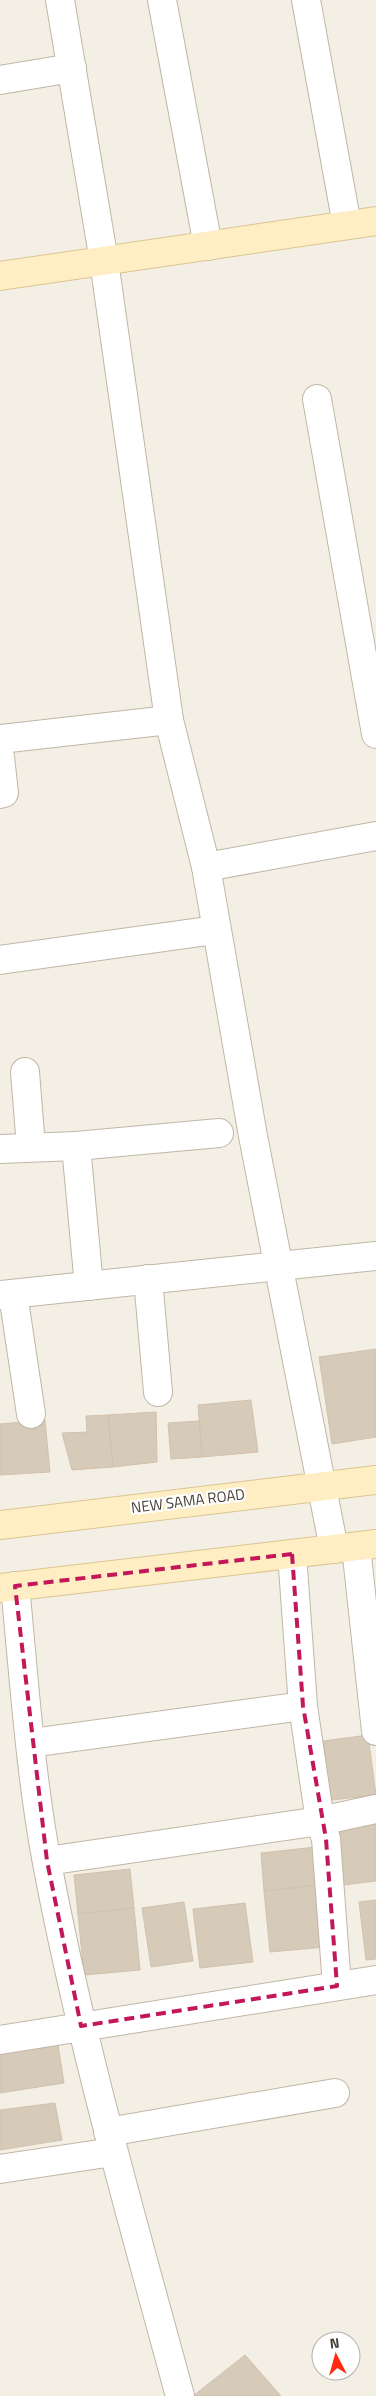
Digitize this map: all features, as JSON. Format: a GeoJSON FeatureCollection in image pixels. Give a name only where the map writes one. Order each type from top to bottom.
{"type":"FeatureCollection","features":[{"type":"Feature","properties":{"kind":"main road"},"geometry":{"type":"LineString","coordinates":[[0,276],[376,221]]}},
{"type":"Feature","properties":{"kind":"main road","name":"NEW SAMA ROAD"},"geometry":{"type":"LineString","coordinates":[[0,1525],[321,1485],[376,1480]]}},
{"type":"Feature","properties":{"kind":"main road"},"geometry":{"type":"LineString","coordinates":[[8,1587],[355,1547]]}},
{"type":"Feature","properties":{"kind":"street"},"geometry":{"type":"LineString","coordinates":[[60,0],[104,261],[169,720],[206,867],[215,930],[253,1136],[280,1265],[321,1485],[355,1547],[376,1731]]}},
{"type":"Feature","properties":{"kind":"street"},"geometry":{"type":"LineString","coordinates":[[162,0],[208,246]]}},
{"type":"Feature","properties":{"kind":"street"},"geometry":{"type":"LineString","coordinates":[[306,0],[347,225]]}},
{"type":"Feature","properties":{"kind":"street"},"geometry":{"type":"LineString","coordinates":[[0,80],[72,68]]}},
{"type":"Feature","properties":{"kind":"street"},"geometry":{"type":"LineString","coordinates":[[317,399],[376,734]]}},
{"type":"Feature","properties":{"kind":"street"},"geometry":{"type":"LineString","coordinates":[[0,739],[169,720]]}},
{"type":"Feature","properties":{"kind":"street"},"geometry":{"type":"LineString","coordinates":[[0,757],[4,793],[0,794]]}},
{"type":"Feature","properties":{"kind":"street"},"geometry":{"type":"LineString","coordinates":[[206,867],[376,836]]}},
{"type":"Feature","properties":{"kind":"street"},"geometry":{"type":"LineString","coordinates":[[0,960],[215,930]]}},
{"type":"Feature","properties":{"kind":"street"},"geometry":{"type":"LineString","coordinates":[[25,1072],[31,1148]]}},
{"type":"Feature","properties":{"kind":"street"},"geometry":{"type":"LineString","coordinates":[[0,1149],[76,1146],[219,1133]]}},
{"type":"Feature","properties":{"kind":"street"},"geometry":{"type":"LineString","coordinates":[[76,1146],[89,1286]]}},
{"type":"Feature","properties":{"kind":"street"},"geometry":{"type":"LineString","coordinates":[[31,1414],[6,1294],[376,1256]]}},
{"type":"Feature","properties":{"kind":"street"},"geometry":{"type":"LineString","coordinates":[[148,1279],[158,1392]]}},
{"type":"Feature","properties":{"kind":"street"},"geometry":{"type":"LineString","coordinates":[[292,1554],[303,1706],[320,1820],[326,1839],[337,1986]]}},
{"type":"Feature","properties":{"kind":"street"},"geometry":{"type":"LineString","coordinates":[[8,1587],[46,1861],[81,2026],[180,2396]]}},
{"type":"Feature","properties":{"kind":"street"},"geometry":{"type":"LineString","coordinates":[[31,1743],[303,1706]]}},
{"type":"Feature","properties":{"kind":"street"},"geometry":{"type":"LineString","coordinates":[[46,1861],[376,1810]]}},
{"type":"Feature","properties":{"kind":"street"},"geometry":{"type":"LineString","coordinates":[[0,2040],[376,1980]]}},
{"type":"Feature","properties":{"kind":"street"},"geometry":{"type":"LineString","coordinates":[[0,2169],[111,2142],[335,2093]]}},
{"type":"Feature","properties":{"kind":"highlighted area"},"geometry":{"type":"Polygon","coordinates":[[[292,1554],[303,1706],[326,1839],[337,1986],[81,2026],[47,1861],[15,1586],[292,1554]]]}},
{"type":"Feature","properties":{"kind":"building"},"geometry":{"type":"Polygon","coordinates":[[[376,1349],[376,1437],[332,1444],[319,1357],[376,1349]]]}},
{"type":"Feature","properties":{"kind":"building"},"geometry":{"type":"Polygon","coordinates":[[[251,1400],[258,1452],[202,1457],[198,1405],[251,1400]]]}},
{"type":"Feature","properties":{"kind":"building"},"geometry":{"type":"Polygon","coordinates":[[[156,1412],[157,1462],[113,1467],[108,1415],[156,1412]]]}},
{"type":"Feature","properties":{"kind":"building"},"geometry":{"type":"Polygon","coordinates":[[[108,1415],[113,1467],[72,1470],[62,1433],[87,1432],[86,1416],[108,1415]]]}},
{"type":"Feature","properties":{"kind":"building"},"geometry":{"type":"Polygon","coordinates":[[[45,1420],[50,1472],[0,1475],[0,1424],[45,1420]]]}},
{"type":"Feature","properties":{"kind":"building"},"geometry":{"type":"Polygon","coordinates":[[[199,1421],[202,1457],[171,1459],[168,1423],[199,1421]]]}},
{"type":"Feature","properties":{"kind":"building"},"geometry":{"type":"Polygon","coordinates":[[[368,1735],[376,1795],[323,1801],[316,1742],[368,1735]]]}},
{"type":"Feature","properties":{"kind":"building"},"geometry":{"type":"Polygon","coordinates":[[[376,1821],[376,1881],[343,1885],[336,1826],[376,1821]]]}},
{"type":"Feature","properties":{"kind":"building"},"geometry":{"type":"Polygon","coordinates":[[[316,1847],[320,1885],[264,1891],[261,1853],[316,1847]]]}},
{"type":"Feature","properties":{"kind":"building"},"geometry":{"type":"Polygon","coordinates":[[[130,1869],[134,1908],[78,1914],[74,1875],[130,1869]]]}},
{"type":"Feature","properties":{"kind":"building"},"geometry":{"type":"Polygon","coordinates":[[[320,1885],[326,1947],[270,1952],[264,1891],[320,1885]]]}},
{"type":"Feature","properties":{"kind":"building"},"geometry":{"type":"Polygon","coordinates":[[[376,1900],[376,1959],[366,1960],[359,1902],[376,1900]]]}},
{"type":"Feature","properties":{"kind":"building"},"geometry":{"type":"Polygon","coordinates":[[[184,1902],[193,1961],[151,1967],[142,1908],[184,1902]]]}},
{"type":"Feature","properties":{"kind":"building"},"geometry":{"type":"Polygon","coordinates":[[[245,1903],[253,1962],[200,1968],[193,1909],[245,1903]]]}},
{"type":"Feature","properties":{"kind":"building"},"geometry":{"type":"Polygon","coordinates":[[[134,1908],[140,1970],[84,1975],[78,1914],[134,1908]]]}},
{"type":"Feature","properties":{"kind":"building"},"geometry":{"type":"Polygon","coordinates":[[[58,2045],[64,2083],[0,2093],[0,2054],[58,2045]]]}},
{"type":"Feature","properties":{"kind":"building"},"geometry":{"type":"Polygon","coordinates":[[[55,2103],[62,2140],[0,2150],[0,2110],[55,2103]]]}},
{"type":"Feature","properties":{"kind":"building"},"geometry":{"type":"Polygon","coordinates":[[[245,2355],[281,2396],[193,2396],[245,2355]]]}}]}
